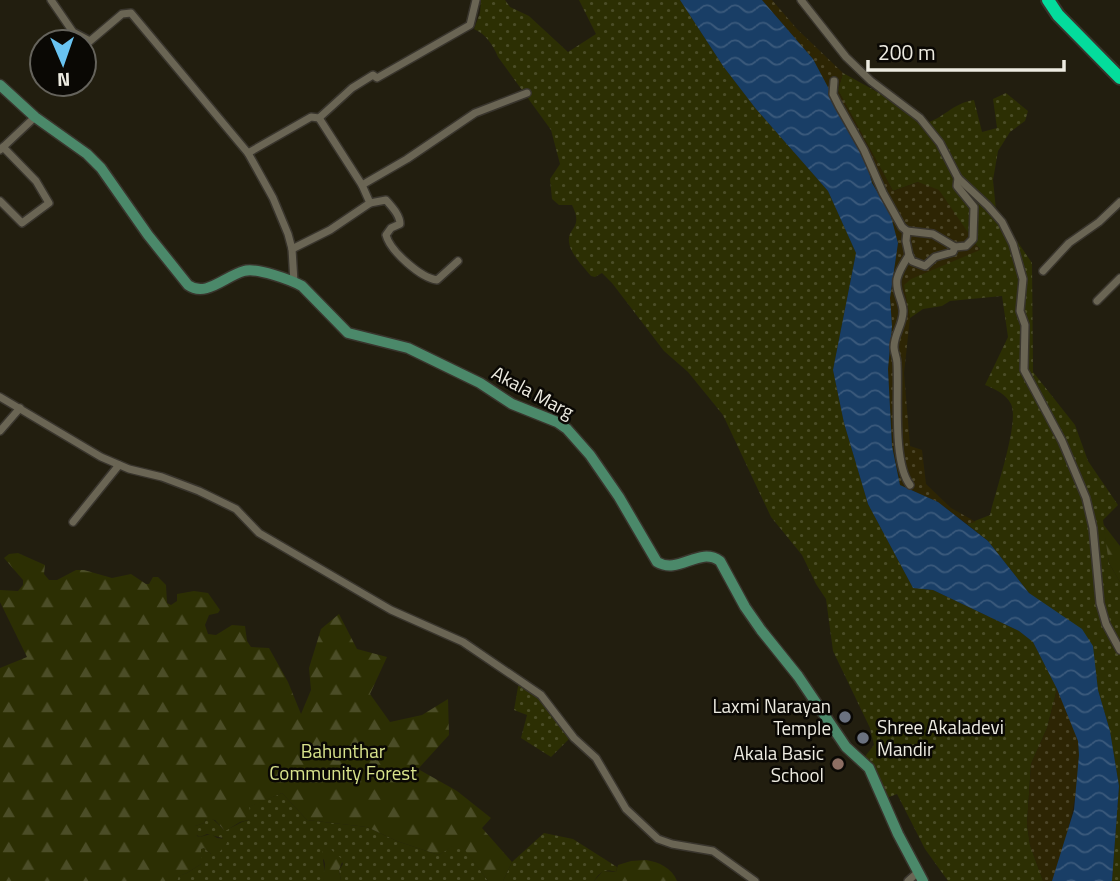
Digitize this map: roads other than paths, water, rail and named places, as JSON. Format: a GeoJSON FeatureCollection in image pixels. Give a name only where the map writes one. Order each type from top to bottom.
{"type":"FeatureCollection","features":[{"type":"Feature","properties":{"kind":"highway"},"geometry":{"type":"LineString","coordinates":[[1048,0],[1120,78]]}},
{"type":"Feature","properties":{"kind":"main road","name":"Akala Marg"},"geometry":{"type":"LineString","coordinates":[[0,85],[35,117],[87,154],[101,168],[148,235],[193,289],[206,289],[246,269],[294,282],[302,286],[348,332],[408,348],[480,383],[512,404],[557,422],[567,429],[590,455],[619,497],[657,562],[665,566],[677,566],[707,556],[720,561],[761,630],[798,676],[846,747],[869,768],[920,876]]}},
{"type":"Feature","properties":{"kind":"street"},"geometry":{"type":"LineString","coordinates":[[51,0],[73,32],[90,41],[122,14],[131,13],[248,153],[273,198],[292,249],[294,282]]}},
{"type":"Feature","properties":{"kind":"street"},"geometry":{"type":"LineString","coordinates":[[248,153],[311,117],[319,118],[352,88],[373,75],[377,78],[470,25],[476,0]]}},
{"type":"Feature","properties":{"kind":"street"},"geometry":{"type":"LineString","coordinates":[[801,0],[846,57],[870,81],[919,118],[940,144],[958,178],[1002,222],[1013,244],[1023,279],[1020,311],[1025,325],[1024,370],[1062,441],[1086,498],[1093,528],[1100,603],[1106,624],[1120,650]]}},
{"type":"Feature","properties":{"kind":"street"},"geometry":{"type":"LineString","coordinates":[[834,81],[833,94],[902,228],[933,234],[955,247],[966,246],[973,239],[974,207],[957,186],[958,178]]}},
{"type":"Feature","properties":{"kind":"street"},"geometry":{"type":"LineString","coordinates":[[362,185],[407,159],[475,113],[527,93]]}},
{"type":"Feature","properties":{"kind":"street"},"geometry":{"type":"LineString","coordinates":[[0,201],[22,223],[49,203],[36,181],[2,148],[35,117]]}},
{"type":"Feature","properties":{"kind":"street"},"geometry":{"type":"LineString","coordinates":[[319,118],[362,185],[370,203]]}},
{"type":"Feature","properties":{"kind":"street"},"geometry":{"type":"LineString","coordinates":[[292,249],[330,230],[370,203],[386,200],[400,219],[400,224],[386,234],[388,243],[400,257],[426,276],[437,280],[458,261]]}},
{"type":"Feature","properties":{"kind":"street"},"geometry":{"type":"LineString","coordinates":[[1043,271],[1069,243],[1099,222],[1120,202]]}},
{"type":"Feature","properties":{"kind":"street"},"geometry":{"type":"LineString","coordinates":[[908,231],[906,241],[909,255],[912,261],[925,266],[935,257],[953,252],[955,247]]}},
{"type":"Feature","properties":{"kind":"street"},"geometry":{"type":"LineString","coordinates":[[909,255],[897,282],[897,296],[903,308],[894,347],[902,465],[910,485]]}},
{"type":"Feature","properties":{"kind":"street"},"geometry":{"type":"LineString","coordinates":[[1097,301],[1120,278]]}},
{"type":"Feature","properties":{"kind":"street"},"geometry":{"type":"LineString","coordinates":[[0,397],[71,441],[120,465],[187,486],[236,509],[259,533],[363,591],[391,610],[463,642],[541,695],[573,738],[596,758],[626,809],[658,839],[713,851],[755,881]]}},
{"type":"Feature","properties":{"kind":"street"},"geometry":{"type":"LineString","coordinates":[[0,431],[20,408]]}},
{"type":"Feature","properties":{"kind":"street"},"geometry":{"type":"LineString","coordinates":[[73,522],[120,465]]}},
{"type":"Feature","properties":{"kind":"street"},"geometry":{"type":"LineString","coordinates":[[908,881],[920,876]]}},
{"type":"Feature","properties":{"kind":"water"},"geometry":{"type":"Polygon","coordinates":[[[680,0],[762,0],[813,59],[854,136],[867,164],[872,183],[890,213],[898,243],[890,298],[892,326],[888,369],[892,446],[900,485],[938,502],[988,541],[1029,593],[1082,629],[1093,646],[1098,690],[1110,731],[1119,786],[1112,881],[1052,881],[1074,810],[1079,755],[1078,741],[1057,689],[1033,642],[1019,631],[933,590],[913,588],[868,504],[844,423],[833,370],[856,253],[828,191],[756,109],[723,66],[680,0]]]}},
{"type":"Feature","properties":{"kind":"place","name":"Laxmi Narayan Temple"},"geometry":{"type":"Point","coordinates":[845,717]}},
{"type":"Feature","properties":{"kind":"place","name":"Shree Akaladevi Mandir"},"geometry":{"type":"Point","coordinates":[863,738]}},
{"type":"Feature","properties":{"kind":"place","name":"Akala Basic School"},"geometry":{"type":"Point","coordinates":[838,764]}},
{"type":"Feature","properties":{"kind":"park label","name":"Bahunthar Community Forest"},"geometry":{"type":"Point","coordinates":[343,762]}}]}
